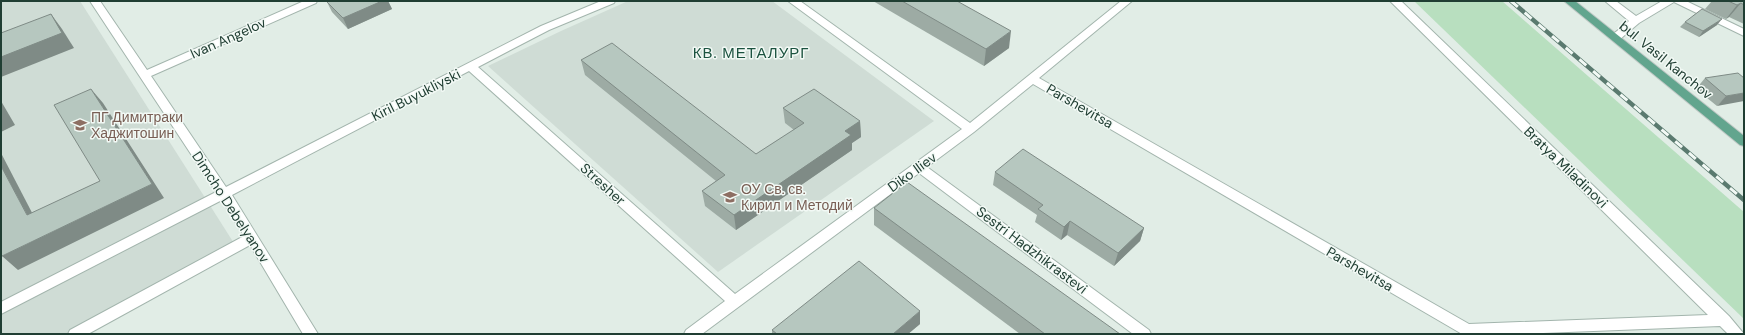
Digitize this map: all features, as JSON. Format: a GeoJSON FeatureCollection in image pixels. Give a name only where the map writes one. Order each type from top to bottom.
{"type":"FeatureCollection","features":[{"type":"Feature","properties":{"kind":"main road","name":"bul. Vasil Kanchov"},"geometry":{"type":"LineString","coordinates":[[1569,1],[1744,142]]}},
{"type":"Feature","properties":{"kind":"street","name":"Dimcho Debelyanov"},"geometry":{"type":"LineString","coordinates":[[95,1],[224,194],[311,334]]}},
{"type":"Feature","properties":{"kind":"street","name":"Ivan Angelov"},"geometry":{"type":"LineString","coordinates":[[144,75],[312,1]]}},
{"type":"Feature","properties":{"kind":"street","name":"Kiril Buyukliyski"},"geometry":{"type":"LineString","coordinates":[[1,308],[545,28],[610,1]]}},
{"type":"Feature","properties":{"kind":"street"},"geometry":{"type":"LineString","coordinates":[[793,1],[970,129]]}},
{"type":"Feature","properties":{"kind":"street","name":"Diko Iliev"},"geometry":{"type":"LineString","coordinates":[[691,334],[970,129],[1127,1]]}},
{"type":"Feature","properties":{"kind":"street","name":"Bratya Miladinovi"},"geometry":{"type":"LineString","coordinates":[[1395,1],[1737,334]]}},
{"type":"Feature","properties":{"kind":"street"},"geometry":{"type":"LineString","coordinates":[[1610,1],[1635,21]]}},
{"type":"Feature","properties":{"kind":"street"},"geometry":{"type":"LineString","coordinates":[[1615,38],[1635,21],[1669,1]]}},
{"type":"Feature","properties":{"kind":"street"},"geometry":{"type":"LineString","coordinates":[[1678,1],[1744,33]]}},
{"type":"Feature","properties":{"kind":"street","name":"Stresher"},"geometry":{"type":"LineString","coordinates":[[471,67],[735,302]]}},
{"type":"Feature","properties":{"kind":"street","name":"Parshevitsa"},"geometry":{"type":"LineString","coordinates":[[1031,78],[1467,330],[1724,320]]}},
{"type":"Feature","properties":{"kind":"street","name":"Sestri Hadzhikrastevi"},"geometry":{"type":"LineString","coordinates":[[919,167],[1144,334]]}},
{"type":"Feature","properties":{"kind":"street"},"geometry":{"type":"LineString","coordinates":[[75,334],[252,238]]}},
{"type":"Feature","properties":{"kind":"shaded area","name":"ПГ Димитраки Хаджитошин"},"geometry":{"type":"Polygon","coordinates":[[[1,1],[80,1],[237,248],[76,334],[1,334],[1,1]]]}},
{"type":"Feature","properties":{"kind":"shaded area","name":"ОУ Св. св. Кирил и Методий"},"geometry":{"type":"Polygon","coordinates":[[[628,1],[772,1],[934,121],[718,272],[488,66],[628,1]]]}},
{"type":"Feature","properties":{"kind":"green space"},"geometry":{"type":"Polygon","coordinates":[[[1414,1],[1502,1],[1744,212],[1744,319],[1414,1]]]}},
{"type":"Feature","properties":{"kind":"building"},"geometry":{"type":"Polygon","coordinates":[[[382,1],[343,18],[327,2],[382,1]]]}},
{"type":"Feature","properties":{"kind":"building"},"geometry":{"type":"Polygon","coordinates":[[[902,1],[957,1],[1011,31],[986,49],[902,1]]]}},
{"type":"Feature","properties":{"kind":"building"},"geometry":{"type":"Polygon","coordinates":[[[1728,1],[1744,1],[1744,5],[1741,3],[1737,5],[1728,1]]]}},
{"type":"Feature","properties":{"kind":"building"},"geometry":{"type":"Polygon","coordinates":[[[1702,9],[1722,19],[1703,31],[1685,22],[1702,9]]]}},
{"type":"Feature","properties":{"kind":"building"},"geometry":{"type":"Polygon","coordinates":[[[51,14],[62,33],[1,57],[1,33],[51,14]]]}},
{"type":"Feature","properties":{"kind":"building"},"geometry":{"type":"Polygon","coordinates":[[[612,43],[756,154],[804,123],[783,108],[814,89],[860,121],[845,131],[851,135],[734,215],[702,191],[725,175],[581,60],[612,43]]]}},
{"type":"Feature","properties":{"kind":"building"},"geometry":{"type":"Polygon","coordinates":[[[1738,73],[1744,78],[1744,93],[1726,96],[1705,78],[1738,73]]]}},
{"type":"Feature","properties":{"kind":"building"},"geometry":{"type":"Polygon","coordinates":[[[91,89],[152,184],[2,256],[1,166],[27,215],[100,181],[54,105],[91,89]]]}},
{"type":"Feature","properties":{"kind":"building"},"geometry":{"type":"Polygon","coordinates":[[[1023,149],[1144,228],[1118,253],[1070,221],[1064,227],[1038,209],[1043,205],[995,172],[1023,149]]]}},
{"type":"Feature","properties":{"kind":"building"},"geometry":{"type":"Polygon","coordinates":[[[907,182],[1120,334],[1045,334],[874,208],[907,182]]]}},
{"type":"Feature","properties":{"kind":"building"},"geometry":{"type":"Polygon","coordinates":[[[859,261],[920,311],[893,334],[777,334],[772,330],[859,261]]]}},
{"type":"Feature","properties":{"kind":"railway"},"geometry":{"type":"LineString","coordinates":[[1511,1],[1744,200]]}},
{"type":"Feature","properties":{"kind":"place","name":"ПГ Димитраки Хаджитошин"},"geometry":{"type":"Point","coordinates":[80,125]}},
{"type":"Feature","properties":{"kind":"place","name":"ОУ Св. св. Кирил и Методий"},"geometry":{"type":"Point","coordinates":[730,197]}},
{"type":"Feature","properties":{"kind":"district","name":"КВ. МЕТАЛУРГ"},"geometry":{"type":"Point","coordinates":[751,53]}}]}
